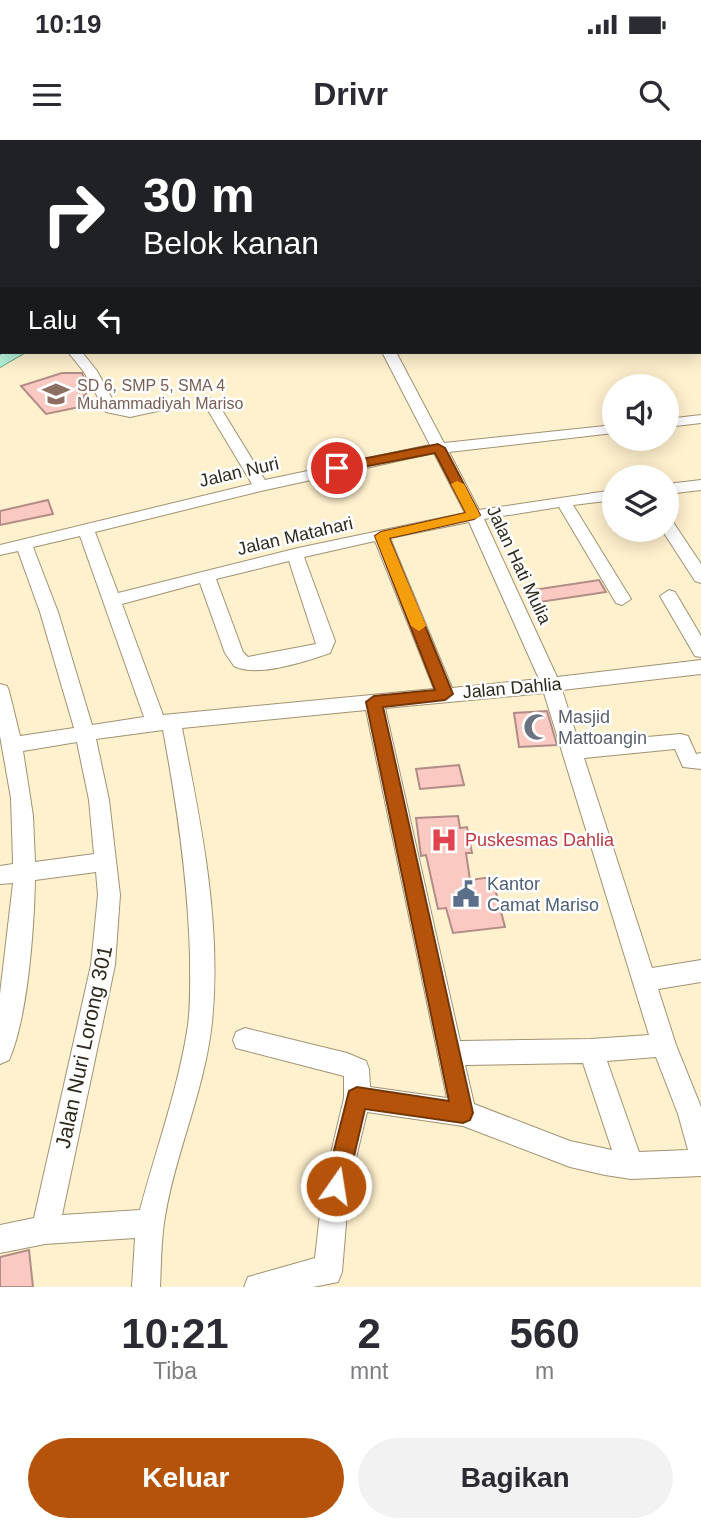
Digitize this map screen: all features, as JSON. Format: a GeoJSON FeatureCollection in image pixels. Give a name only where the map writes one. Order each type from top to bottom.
{"type":"FeatureCollection","features":[{"type":"Feature","properties":{"kind":"street"},"geometry":{"type":"LineString","coordinates":[[82,354],[107,405],[115,412],[136,412],[162,406]]}},
{"type":"Feature","properties":{"kind":"street","name":"Jalan Hati Mulia"},"geometry":{"type":"LineString","coordinates":[[391,354],[474,515],[551,685],[664,1045],[696,1113],[701,1149]]}},
{"type":"Feature","properties":{"kind":"street"},"geometry":{"type":"LineString","coordinates":[[210,402],[261,486]]}},
{"type":"Feature","properties":{"kind":"street"},"geometry":{"type":"LineString","coordinates":[[679,422],[701,419]]}},
{"type":"Feature","properties":{"kind":"street","name":"Jalan Nuri"},"geometry":{"type":"LineString","coordinates":[[0,550],[261,486],[438,448],[602,430]]}},
{"type":"Feature","properties":{"kind":"street"},"geometry":{"type":"LineString","coordinates":[[679,488],[701,485]]}},
{"type":"Feature","properties":{"kind":"street","name":"Jalan Matahari"},"geometry":{"type":"LineString","coordinates":[[110,601],[206,576],[474,515],[602,496]]}},
{"type":"Feature","properties":{"kind":"street"},"geometry":{"type":"LineString","coordinates":[[563,501],[622,599]]}},
{"type":"Feature","properties":{"kind":"street"},"geometry":{"type":"LineString","coordinates":[[86,528],[110,601],[163,723],[187,804],[200,915],[200,1024],[193,1061],[150,1223],[146,1287]]}},
{"type":"Feature","properties":{"kind":"street"},"geometry":{"type":"LineString","coordinates":[[381,536],[445,694]]}},
{"type":"Feature","properties":{"kind":"street"},"geometry":{"type":"LineString","coordinates":[[678,542],[701,577]]}},
{"type":"Feature","properties":{"kind":"street","name":"Jalan Nuri Lorong 301"},"geometry":{"type":"LineString","coordinates":[[24,544],[49,612],[85,734],[99,800],[109,895],[103,965],[45,1230]]}},
{"type":"Feature","properties":{"kind":"street"},"geometry":{"type":"LineString","coordinates":[[206,576],[234,653],[240,661],[251,664],[313,652],[324,648],[326,641],[295,555]]}},
{"type":"Feature","properties":{"kind":"street"},"geometry":{"type":"LineString","coordinates":[[669,596],[701,651]]}},
{"type":"Feature","properties":{"kind":"street","name":"Jalan Dahlia"},"geometry":{"type":"LineString","coordinates":[[11,745],[163,723],[551,685],[701,667]]}},
{"type":"Feature","properties":{"kind":"street"},"geometry":{"type":"LineString","coordinates":[[0,691],[24,833],[16,972],[0,1052]]}},
{"type":"Feature","properties":{"kind":"street"},"geometry":{"type":"LineString","coordinates":[[374,702],[463,1113]]}},
{"type":"Feature","properties":{"kind":"street"},"geometry":{"type":"LineString","coordinates":[[573,751],[681,741],[690,762],[701,761]]}},
{"type":"Feature","properties":{"kind":"street"},"geometry":{"type":"LineString","coordinates":[[0,875],[105,862]]}},
{"type":"Feature","properties":{"kind":"street"},"geometry":{"type":"LineString","coordinates":[[645,980],[701,971]]}},
{"type":"Feature","properties":{"kind":"street"},"geometry":{"type":"LineString","coordinates":[[245,1040],[357,1069],[357,1098],[336,1186],[328,1272],[321,1270],[258,1287]]}},
{"type":"Feature","properties":{"kind":"street"},"geometry":{"type":"LineString","coordinates":[[449,1053],[591,1051],[664,1045]]}},
{"type":"Feature","properties":{"kind":"street"},"geometry":{"type":"LineString","coordinates":[[591,1051],[631,1166]]}},
{"type":"Feature","properties":{"kind":"street"},"geometry":{"type":"LineString","coordinates":[[357,1098],[463,1113],[570,1154],[631,1166],[701,1163]]}},
{"type":"Feature","properties":{"kind":"street"},"geometry":{"type":"LineString","coordinates":[[0,1239],[45,1230],[150,1223]]}},
{"type":"Feature","properties":{"kind":"building","name":"SD 6, SMP 5, SMA 4 Muhammadiyah Mariso"},"geometry":{"type":"Polygon","coordinates":[[[62,373],[82,373],[89,390],[83,397],[89,405],[46,414],[21,386],[62,373]]]}},
{"type":"Feature","properties":{"kind":"building"},"geometry":{"type":"Polygon","coordinates":[[[48,500],[53,514],[0,525],[0,511],[48,500]]]}},
{"type":"Feature","properties":{"kind":"building"},"geometry":{"type":"Polygon","coordinates":[[[599,580],[606,592],[540,602],[533,590],[599,580]]]}},
{"type":"Feature","properties":{"kind":"building","name":"Masjid Mattoangin"},"geometry":{"type":"Polygon","coordinates":[[[547,711],[557,745],[519,747],[514,713],[547,711]]]}},
{"type":"Feature","properties":{"kind":"building"},"geometry":{"type":"Polygon","coordinates":[[[459,765],[464,785],[420,789],[416,769],[459,765]]]}},
{"type":"Feature","properties":{"kind":"building"},"geometry":{"type":"Polygon","coordinates":[[[458,816],[460,828],[467,827],[472,853],[466,853],[470,880],[492,877],[505,927],[453,933],[446,908],[438,909],[426,855],[421,856],[416,818],[458,816]]]}},
{"type":"Feature","properties":{"kind":"building"},"geometry":{"type":"Polygon","coordinates":[[[29,1250],[33,1287],[0,1287],[0,1257],[29,1250]]]}},
{"type":"Feature","properties":{"kind":"slow traffic"},"geometry":{"type":"LineString","coordinates":[[419,626],[381,536],[474,515],[457,484]]}},
{"type":"Feature","properties":{"kind":"place","name":"SD 6, SMP 5, SMA 4 Muhammadiyah Mariso"},"geometry":{"type":"Point","coordinates":[56,394]}},
{"type":"Feature","properties":{"kind":"place","name":"Masjid Mattoangin"},"geometry":{"type":"Point","coordinates":[537,727]}},
{"type":"Feature","properties":{"kind":"place","name":"Puskesmas Dahlia"},"geometry":{"type":"Point","coordinates":[444,840]}},
{"type":"Feature","properties":{"kind":"place","name":"Kantor Camat Mariso"},"geometry":{"type":"Point","coordinates":[466,894]}},
{"type":"Feature","properties":{"kind":"route"},"geometry":{"type":"LineString","coordinates":[[336,1186],[357,1098],[463,1113],[374,702],[445,694],[381,536],[474,515],[438,448],[337,468]]}}]}
